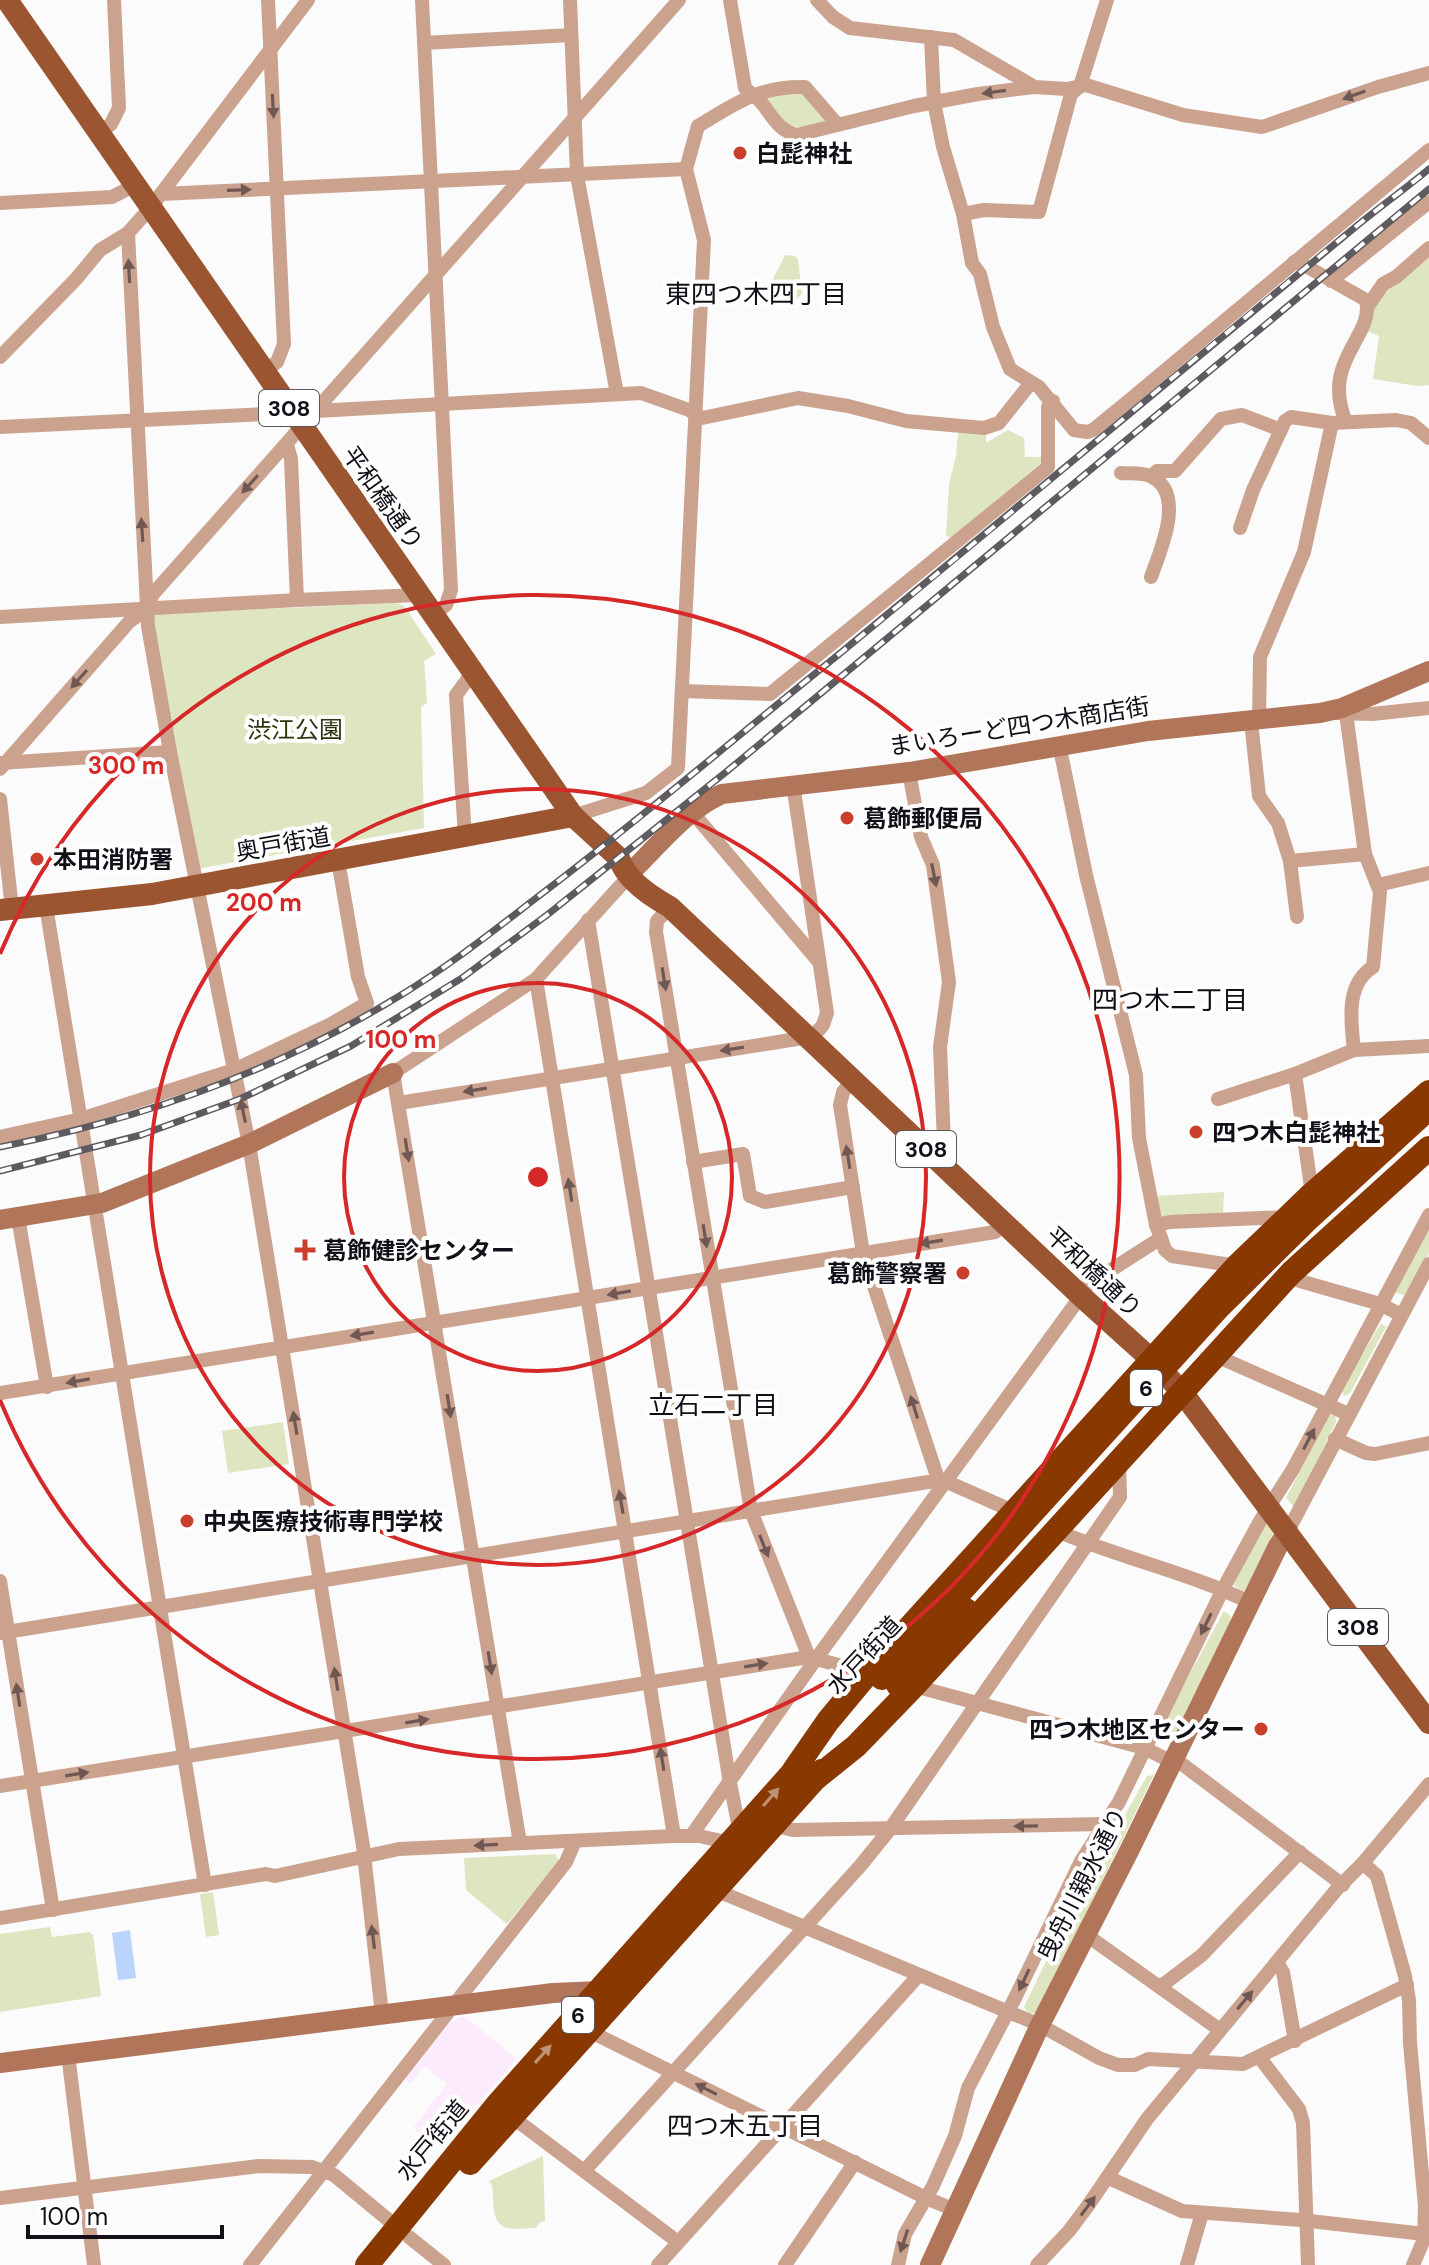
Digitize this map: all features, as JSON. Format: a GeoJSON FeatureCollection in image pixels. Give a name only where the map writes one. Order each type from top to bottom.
{"type":"FeatureCollection","features":[{"type":"Feature","properties":{"kind":"highway"},"geometry":{"type":"LineString","coordinates":[[803,1776],[856,1746],[891,1680],[1013,1511],[1237,1266],[1312,1194],[1428,1111]]}},
{"type":"Feature","properties":{"kind":"highway","name":"水戸街道"},"geometry":{"type":"LineString","coordinates":[[367,2265],[403,2232],[511,2116],[736,1838],[803,1776],[891,1680],[1219,1307],[1285,1241],[1428,1111]]}},
{"type":"Feature","properties":{"kind":"highway"},"geometry":{"type":"LineString","coordinates":[[891,1680],[1055,1530],[1291,1273],[1423,1160]]}},
{"type":"Feature","properties":{"kind":"highway","name":"水戸街道"},"geometry":{"type":"LineString","coordinates":[[387,2265],[403,2232],[488,2116],[593,2012],[623,1989],[772,1825],[803,1776]]}},
{"type":"Feature","properties":{"kind":"main road","name":"平和橋通り"},"geometry":{"type":"LineString","coordinates":[[7,0],[135,185],[156,201],[265,371],[302,415],[433,616],[573,816],[629,867],[652,897],[670,907],[1152,1360],[1182,1392],[1429,1723]]}},
{"type":"Feature","properties":{"kind":"main road","name":"奥戸街道"},"geometry":{"type":"LineString","coordinates":[[6,910],[130,897],[573,816]]}},
{"type":"Feature","properties":{"kind":"street"},"geometry":{"type":"LineString","coordinates":[[100,133],[111,124],[119,108],[114,0]]}},
{"type":"Feature","properties":{"kind":"street"},"geometry":{"type":"LineString","coordinates":[[265,371],[277,362],[284,344],[268,0]]}},
{"type":"Feature","properties":{"kind":"street"},"geometry":{"type":"LineString","coordinates":[[0,357],[55,302],[100,250],[128,233],[156,201],[308,0]]}},
{"type":"Feature","properties":{"kind":"street"},"geometry":{"type":"LineString","coordinates":[[422,0],[451,590],[446,605],[433,616]]}},
{"type":"Feature","properties":{"kind":"street"},"geometry":{"type":"LineString","coordinates":[[570,0],[577,175],[617,394]]}},
{"type":"Feature","properties":{"kind":"street"},"geometry":{"type":"LineString","coordinates":[[1,765],[129,622],[147,608],[153,594],[287,445],[302,415],[435,276],[679,0]]}},
{"type":"Feature","properties":{"kind":"street"},"geometry":{"type":"LineString","coordinates":[[730,0],[745,88],[786,133],[797,135],[934,102],[1034,87],[1067,89],[1086,85],[1183,115],[1262,127],[1429,73]]}},
{"type":"Feature","properties":{"kind":"street"},"geometry":{"type":"LineString","coordinates":[[817,0],[833,17],[850,28],[954,40],[1034,87]]}},
{"type":"Feature","properties":{"kind":"street"},"geometry":{"type":"LineString","coordinates":[[963,214],[984,210],[1039,212],[1071,94],[1080,86],[1107,0]]}},
{"type":"Feature","properties":{"kind":"street"},"geometry":{"type":"LineString","coordinates":[[424,43],[571,35]]}},
{"type":"Feature","properties":{"kind":"street"},"geometry":{"type":"LineString","coordinates":[[931,37],[934,102],[943,147],[963,214],[972,263],[980,274],[993,327],[1010,369],[1039,387],[1074,430],[1093,430],[1429,150]]}},
{"type":"Feature","properties":{"kind":"street"},"geometry":{"type":"LineString","coordinates":[[573,816],[646,793],[678,768],[704,240],[686,169],[698,126],[751,94],[772,88],[805,87],[837,124]]}},
{"type":"Feature","properties":{"kind":"street"},"geometry":{"type":"LineString","coordinates":[[156,201],[276,189],[686,169]]}},
{"type":"Feature","properties":{"kind":"street"},"geometry":{"type":"LineString","coordinates":[[0,203],[112,197],[135,185]]}},
{"type":"Feature","properties":{"kind":"street"},"geometry":{"type":"LineString","coordinates":[[1331,281],[1429,202]]}},
{"type":"Feature","properties":{"kind":"street"},"geometry":{"type":"LineString","coordinates":[[128,233],[147,608],[170,752],[249,1144],[364,1857],[382,2014]]}},
{"type":"Feature","properties":{"kind":"street"},"geometry":{"type":"LineString","coordinates":[[1297,917],[1290,861],[1278,823],[1259,796],[1255,721],[1260,657],[1304,552],[1339,422],[1339,373],[1368,306],[1383,284],[1396,277],[1429,248]]}},
{"type":"Feature","properties":{"kind":"street"},"geometry":{"type":"LineString","coordinates":[[1294,262],[1366,300],[1368,306]]}},
{"type":"Feature","properties":{"kind":"street"},"geometry":{"type":"LineString","coordinates":[[0,427],[266,414],[302,415],[617,394],[649,395],[702,418],[798,398],[837,403],[906,421],[984,428],[999,423],[1030,384]]}},
{"type":"Feature","properties":{"kind":"street"},"geometry":{"type":"LineString","coordinates":[[682,691],[770,694],[1048,467],[1048,407],[1053,401]]}},
{"type":"Feature","properties":{"kind":"street"},"geometry":{"type":"LineString","coordinates":[[1152,476],[1157,471],[1175,471],[1221,419],[1242,415],[1281,430]]}},
{"type":"Feature","properties":{"kind":"street"},"geometry":{"type":"LineString","coordinates":[[1240,528],[1253,490],[1285,421],[1291,417],[1339,422],[1396,420],[1411,423],[1429,438]]}},
{"type":"Feature","properties":{"kind":"street"},"geometry":{"type":"LineString","coordinates":[[287,445],[291,459],[297,600]]}},
{"type":"Feature","properties":{"kind":"street"},"geometry":{"type":"LineString","coordinates":[[1121,473],[1152,476],[1164,488],[1170,508],[1168,530],[1151,577]]}},
{"type":"Feature","properties":{"kind":"street"},"geometry":{"type":"LineString","coordinates":[[0,617],[419,595]]}},
{"type":"Feature","properties":{"kind":"street","name":"まいろーど四つ木商店街"},"geometry":{"type":"LineString","coordinates":[[629,867],[693,813],[722,794],[909,772],[1148,731],[1320,713],[1342,708],[1429,671]]}},
{"type":"Feature","properties":{"kind":"street"},"geometry":{"type":"LineString","coordinates":[[465,837],[456,695],[473,672]]}},
{"type":"Feature","properties":{"kind":"street"},"geometry":{"type":"LineString","coordinates":[[1320,713],[1372,714],[1429,708]]}},
{"type":"Feature","properties":{"kind":"street"},"geometry":{"type":"LineString","coordinates":[[1346,713],[1365,854],[1378,885],[1379,913],[1373,967],[1364,972],[1357,982],[1352,1002],[1354,1050]]}},
{"type":"Feature","properties":{"kind":"street"},"geometry":{"type":"LineString","coordinates":[[1059,744],[1086,875],[1136,1075],[1139,1138],[1158,1232],[1165,1250],[1176,1258],[1237,1266]]}},
{"type":"Feature","properties":{"kind":"street"},"geometry":{"type":"LineString","coordinates":[[1,765],[170,752]]}},
{"type":"Feature","properties":{"kind":"street"},"geometry":{"type":"LineString","coordinates":[[909,772],[921,837],[933,865],[949,982],[940,1047],[944,1143],[934,1157]]}},
{"type":"Feature","properties":{"kind":"street"},"geometry":{"type":"LineString","coordinates":[[399,1103],[810,1038],[826,1019],[793,784]]}},
{"type":"Feature","properties":{"kind":"street"},"geometry":{"type":"LineString","coordinates":[[0,799],[6,910]]}},
{"type":"Feature","properties":{"kind":"street"},"geometry":{"type":"LineString","coordinates":[[693,813],[820,964]]}},
{"type":"Feature","properties":{"kind":"street"},"geometry":{"type":"LineString","coordinates":[[1290,861],[1365,854]]}},
{"type":"Feature","properties":{"kind":"street"},"geometry":{"type":"LineString","coordinates":[[0,1137],[81,1119],[234,1070],[331,1024],[367,1003],[358,977],[338,860]]}},
{"type":"Feature","properties":{"kind":"street"},"geometry":{"type":"LineString","coordinates":[[47,1387],[9,1218],[95,1204],[249,1144],[393,1073],[536,979],[629,867]]}},
{"type":"Feature","properties":{"kind":"street"},"geometry":{"type":"LineString","coordinates":[[1378,885],[1429,873]]}},
{"type":"Feature","properties":{"kind":"street"},"geometry":{"type":"LineString","coordinates":[[46,906],[205,1885]]}},
{"type":"Feature","properties":{"kind":"street"},"geometry":{"type":"LineString","coordinates":[[670,907],[657,921],[656,932],[751,1511],[812,1658]]}},
{"type":"Feature","properties":{"kind":"street"},"geometry":{"type":"LineString","coordinates":[[0,1918],[266,1874],[275,1876],[399,1849],[674,1836],[736,1838],[730,1783],[588,920]]}},
{"type":"Feature","properties":{"kind":"street"},"geometry":{"type":"LineString","coordinates":[[536,979],[674,1836]]}},
{"type":"Feature","properties":{"kind":"street"},"geometry":{"type":"LineString","coordinates":[[1218,1099],[1295,1074],[1354,1050],[1429,1046]]}},
{"type":"Feature","properties":{"kind":"street"},"geometry":{"type":"LineString","coordinates":[[393,1073],[520,1843]]}},
{"type":"Feature","properties":{"kind":"street"},"geometry":{"type":"LineString","coordinates":[[1295,1074],[1312,1194]]}},
{"type":"Feature","properties":{"kind":"street"},"geometry":{"type":"LineString","coordinates":[[853,1080],[843,1092],[840,1105],[863,1253],[942,1481]]}},
{"type":"Feature","properties":{"kind":"street"},"geometry":{"type":"LineString","coordinates":[[693,1162],[743,1154],[750,1196],[765,1202],[853,1187]]}},
{"type":"Feature","properties":{"kind":"street"},"geometry":{"type":"LineString","coordinates":[[898,2265],[905,2234],[955,2136],[968,2088],[1081,1861],[1119,1802],[1223,1589],[1429,1215]]}},
{"type":"Feature","properties":{"kind":"street"},"geometry":{"type":"LineString","coordinates":[[691,1836],[730,1783],[812,1658],[1089,1284],[1170,1222],[1286,1217]]}},
{"type":"Feature","properties":{"kind":"street"},"geometry":{"type":"LineString","coordinates":[[0,1393],[995,1232],[1005,1224]]}},
{"type":"Feature","properties":{"kind":"street"},"geometry":{"type":"LineString","coordinates":[[1288,1531],[1429,1264]]}},
{"type":"Feature","properties":{"kind":"street"},"geometry":{"type":"LineString","coordinates":[[1291,1273],[1300,1281],[1380,1304],[1401,1315]]}},
{"type":"Feature","properties":{"kind":"street"},"geometry":{"type":"LineString","coordinates":[[1214,1355],[1348,1414]]}},
{"type":"Feature","properties":{"kind":"street"},"geometry":{"type":"LineString","coordinates":[[1335,1439],[1375,1454],[1429,1443]]}},
{"type":"Feature","properties":{"kind":"street"},"geometry":{"type":"LineString","coordinates":[[585,2170],[806,1927],[890,1829],[1120,1497],[1119,1460]]}},
{"type":"Feature","properties":{"kind":"street"},"geometry":{"type":"LineString","coordinates":[[4,1632],[942,1481],[1013,1511]]}},
{"type":"Feature","properties":{"kind":"street"},"geometry":{"type":"LineString","coordinates":[[1055,1530],[1087,1544],[1223,1589],[1251,1603]]}},
{"type":"Feature","properties":{"kind":"street","name":"曳舟川親水通り"},"geometry":{"type":"LineString","coordinates":[[930,2265],[1040,2025],[1288,1531]]}},
{"type":"Feature","properties":{"kind":"street"},"geometry":{"type":"LineString","coordinates":[[0,1581],[4,1632],[53,1910]]}},
{"type":"Feature","properties":{"kind":"street"},"geometry":{"type":"LineString","coordinates":[[0,1786],[812,1658],[1144,1748],[1173,1760],[1343,1885]]}},
{"type":"Feature","properties":{"kind":"street"},"geometry":{"type":"LineString","coordinates":[[1040,2264],[1109,2178],[1147,2119],[1337,1889],[1363,1863],[1429,1784]]}},
{"type":"Feature","properties":{"kind":"street"},"geometry":{"type":"LineString","coordinates":[[772,1825],[786,1829],[890,1829],[1104,1824]]}},
{"type":"Feature","properties":{"kind":"street"},"geometry":{"type":"LineString","coordinates":[[250,2265],[566,1862],[575,1841]]}},
{"type":"Feature","properties":{"kind":"street"},"geometry":{"type":"LineString","coordinates":[[1160,1987],[1202,1955],[1300,1852]]}},
{"type":"Feature","properties":{"kind":"street"},"geometry":{"type":"LineString","coordinates":[[1363,1863],[1377,1876],[1407,1985],[1425,2206],[1424,2234],[1413,2265]]}},
{"type":"Feature","properties":{"kind":"street"},"geometry":{"type":"LineString","coordinates":[[713,1889],[1040,2025],[1099,2058],[1118,2065],[1135,2065],[1148,2059],[1243,2064],[1407,1985]]}},
{"type":"Feature","properties":{"kind":"street"},"geometry":{"type":"LineString","coordinates":[[1085,1934],[1220,2030]]}},
{"type":"Feature","properties":{"kind":"street"},"geometry":{"type":"LineString","coordinates":[[1277,1962],[1283,1972],[1295,2041]]}},
{"type":"Feature","properties":{"kind":"street"},"geometry":{"type":"LineString","coordinates":[[658,2265],[919,1975]]}},
{"type":"Feature","properties":{"kind":"street"},"geometry":{"type":"LineString","coordinates":[[0,2063],[553,1993],[593,2012],[674,2072],[955,2210]]}},
{"type":"Feature","properties":{"kind":"street"},"geometry":{"type":"LineString","coordinates":[[68,2054],[94,2265]]}},
{"type":"Feature","properties":{"kind":"street"},"geometry":{"type":"LineString","coordinates":[[1260,2058],[1299,2109],[1303,2123],[1308,2265]]}},
{"type":"Feature","properties":{"kind":"street"},"geometry":{"type":"LineString","coordinates":[[511,2116],[678,2242]]}},
{"type":"Feature","properties":{"kind":"street"},"geometry":{"type":"LineString","coordinates":[[785,2265],[855,2162]]}},
{"type":"Feature","properties":{"kind":"street"},"geometry":{"type":"LineString","coordinates":[[0,2198],[259,2166],[325,2170],[444,2265]]}},
{"type":"Feature","properties":{"kind":"street"},"geometry":{"type":"LineString","coordinates":[[1109,2178],[1182,2211],[1424,2234]]}},
{"type":"Feature","properties":{"kind":"street"},"geometry":{"type":"LineString","coordinates":[[1187,2265],[1202,2213]]}},
{"type":"Feature","properties":{"kind":"shaded area"},"geometry":{"type":"Polygon","coordinates":[[[465,2017],[517,2059],[440,2147],[413,2128],[447,2084],[424,2066],[411,2083],[404,2078],[448,2025],[465,2017]]]}},
{"type":"Feature","properties":{"kind":"green space"},"geometry":{"type":"Polygon","coordinates":[[[803,91],[826,120],[804,127],[789,125],[776,115],[763,97],[803,91]]]}},
{"type":"Feature","properties":{"kind":"green space"},"geometry":{"type":"Polygon","coordinates":[[[785,255],[798,259],[802,294],[794,301],[773,279],[785,255]]]}},
{"type":"Feature","properties":{"kind":"green space"},"geometry":{"type":"Polygon","coordinates":[[[1429,255],[1429,385],[1373,379],[1379,336],[1362,329],[1375,303],[1389,286],[1429,255]]]}},
{"type":"Feature","properties":{"kind":"green space"},"geometry":{"type":"Polygon","coordinates":[[[1008,430],[1024,438],[1025,457],[1042,457],[1043,461],[951,538],[946,536],[949,484],[958,433],[986,435],[986,443],[1008,430]]]}},
{"type":"Feature","properties":{"kind":"green space","name":"渋江公園"},"geometry":{"type":"Polygon","coordinates":[[[398,603],[405,607],[436,654],[424,661],[427,703],[421,707],[424,828],[197,869],[151,614],[398,603]]]}},
{"type":"Feature","properties":{"kind":"green space"},"geometry":{"type":"Polygon","coordinates":[[[1224,1192],[1223,1216],[1158,1219],[1154,1196],[1224,1192]]]}},
{"type":"Feature","properties":{"kind":"green space"},"geometry":{"type":"Polygon","coordinates":[[[1429,1226],[1429,1253],[1406,1296],[1395,1292],[1429,1226]]]}},
{"type":"Feature","properties":{"kind":"green space"},"geometry":{"type":"Polygon","coordinates":[[[1381,1323],[1386,1327],[1350,1393],[1344,1396],[1342,1389],[1381,1323]]]}},
{"type":"Feature","properties":{"kind":"green space"},"geometry":{"type":"Polygon","coordinates":[[[1329,1415],[1335,1416],[1336,1422],[1295,1508],[1286,1498],[1329,1415]]]}},
{"type":"Feature","properties":{"kind":"green space"},"geometry":{"type":"Polygon","coordinates":[[[283,1422],[289,1464],[228,1473],[222,1431],[283,1422]]]}},
{"type":"Feature","properties":{"kind":"green space"},"geometry":{"type":"Polygon","coordinates":[[[1264,1524],[1274,1532],[1249,1587],[1242,1592],[1234,1585],[1235,1580],[1264,1524]]]}},
{"type":"Feature","properties":{"kind":"green space"},"geometry":{"type":"Polygon","coordinates":[[[1224,1611],[1231,1616],[1230,1622],[1173,1740],[1160,1735],[1160,1729],[1224,1611]]]}},
{"type":"Feature","properties":{"kind":"green space"},"geometry":{"type":"Polygon","coordinates":[[[1154,1775],[1041,2005],[1035,2013],[1029,2014],[1024,2007],[1097,1853],[1125,1815],[1147,1776],[1154,1775]]]}},
{"type":"Feature","properties":{"kind":"green space"},"geometry":{"type":"Polygon","coordinates":[[[555,1854],[559,1861],[507,1924],[466,1890],[464,1858],[555,1854]]]}},
{"type":"Feature","properties":{"kind":"green space"},"geometry":{"type":"Polygon","coordinates":[[[213,1892],[219,1935],[206,1937],[200,1894],[213,1892]]]}},
{"type":"Feature","properties":{"kind":"green space"},"geometry":{"type":"Polygon","coordinates":[[[50,1927],[52,1937],[89,1932],[93,1935],[101,1996],[0,2012],[0,1934],[50,1927]]]}},
{"type":"Feature","properties":{"kind":"green space"},"geometry":{"type":"Polygon","coordinates":[[[543,2156],[545,2221],[536,2228],[504,2227],[496,2218],[489,2181],[543,2156]]]}},
{"type":"Feature","properties":{"kind":"water"},"geometry":{"type":"Polygon","coordinates":[[[130,1930],[136,1978],[118,1980],[112,1933],[130,1930]]]}},
{"type":"Feature","properties":{"kind":"railway"},"geometry":{"type":"LineString","coordinates":[[0,1147],[53,1136],[157,1107],[257,1069],[354,1022],[438,971],[655,804],[1429,169]]}},
{"type":"Feature","properties":{"kind":"railway"},"geometry":{"type":"LineString","coordinates":[[0,1171],[141,1135],[240,1099],[351,1046],[462,978],[547,915],[726,772],[1429,189]]}},
{"type":"Feature","properties":{"kind":"place","name":"白髭神社"},"geometry":{"type":"Point","coordinates":[740,153]}},
{"type":"Feature","properties":{"kind":"place","name":"葛飾郵便局"},"geometry":{"type":"Point","coordinates":[847,818]}},
{"type":"Feature","properties":{"kind":"place","name":"本田消防署"},"geometry":{"type":"Point","coordinates":[37,859]}},
{"type":"Feature","properties":{"kind":"place","name":"四つ木白髭神社"},"geometry":{"type":"Point","coordinates":[1196,1132]}},
{"type":"Feature","properties":{"kind":"place","name":"葛飾健診センター"},"geometry":{"type":"Point","coordinates":[305,1250]}},
{"type":"Feature","properties":{"kind":"place","name":"葛飾警察署"},"geometry":{"type":"Point","coordinates":[963,1273]}},
{"type":"Feature","properties":{"kind":"place","name":"中央医療技術専門学校"},"geometry":{"type":"Point","coordinates":[187,1521]}},
{"type":"Feature","properties":{"kind":"place","name":"四つ木地区センター"},"geometry":{"type":"Point","coordinates":[1261,1729]}},
{"type":"Feature","properties":{"kind":"district","name":"東四つ木四丁目"},"geometry":{"type":"Point","coordinates":[756,294]}},
{"type":"Feature","properties":{"kind":"district","name":"四つ木二丁目"},"geometry":{"type":"Point","coordinates":[1170,1000]}},
{"type":"Feature","properties":{"kind":"district","name":"立石二丁目"},"geometry":{"type":"Point","coordinates":[713,1405]}},
{"type":"Feature","properties":{"kind":"district","name":"四つ木五丁目"},"geometry":{"type":"Point","coordinates":[745,2126]}}]}
